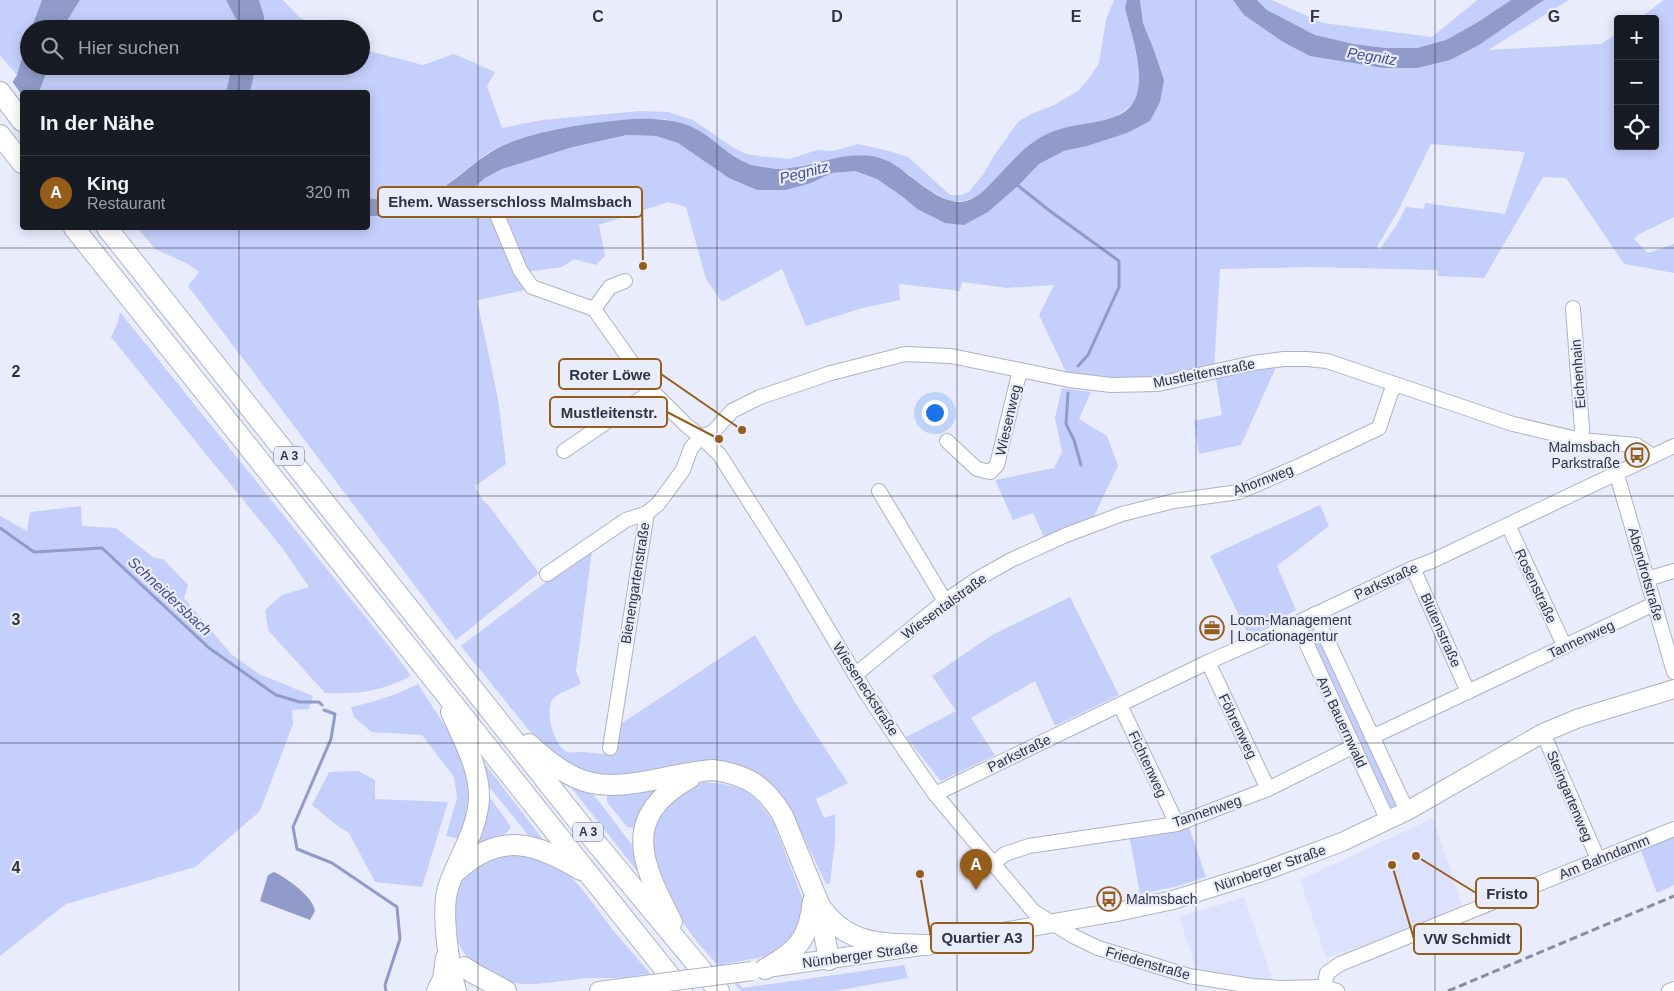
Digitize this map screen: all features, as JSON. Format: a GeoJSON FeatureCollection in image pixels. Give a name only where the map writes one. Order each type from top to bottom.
{"type":"FeatureCollection","features":[{"type":"Feature","properties":{"kind":"highway"},"geometry":{"type":"LineString","coordinates":[[0,92],[20,118]]}},
{"type":"Feature","properties":{"kind":"highway"},"geometry":{"type":"LineString","coordinates":[[0,135],[20,160]]}},
{"type":"Feature","properties":{"kind":"highway","name":"A 3"},"geometry":{"type":"LineString","coordinates":[[76,230],[682,991]]}},
{"type":"Feature","properties":{"kind":"highway","name":"A 3"},"geometry":{"type":"LineString","coordinates":[[109,230],[582,826],[719,991]]}},
{"type":"Feature","properties":{"kind":"highway"},"geometry":{"type":"LineString","coordinates":[[439,685],[470,756],[478,785],[479,798],[475,824],[449,884],[445,904],[447,934],[456,991]]}},
{"type":"Feature","properties":{"kind":"highway"},"geometry":{"type":"LineString","coordinates":[[484,701],[557,767],[570,776],[584,781],[604,785],[629,784],[706,771],[727,772],[741,776],[760,787],[783,816],[816,896],[827,916],[836,925],[851,935],[875,941],[928,945]]}},
{"type":"Feature","properties":{"kind":"highway"},"geometry":{"type":"LineString","coordinates":[[693,962],[661,900],[644,860],[642,847],[644,829],[654,806],[671,788],[696,774],[706,771]]}},
{"type":"Feature","properties":{"kind":"highway"},"geometry":{"type":"LineString","coordinates":[[455,873],[485,850],[517,845],[549,852],[589,875]]}},
{"type":"Feature","properties":{"kind":"highway"},"geometry":{"type":"LineString","coordinates":[[816,896],[829,960]]}},
{"type":"Feature","properties":{"kind":"highway"},"geometry":{"type":"LineString","coordinates":[[759,969],[785,958],[800,945],[810,923],[816,896]]}},
{"type":"Feature","properties":{"kind":"highway"},"geometry":{"type":"LineString","coordinates":[[447,934],[464,967],[468,991]]}},
{"type":"Feature","properties":{"kind":"highway"},"geometry":{"type":"LineString","coordinates":[[436,991],[443,979],[445,969],[447,934]]}},
{"type":"Feature","properties":{"kind":"highway"},"geometry":{"type":"LineString","coordinates":[[464,967],[490,984],[506,991]]}},
{"type":"Feature","properties":{"kind":"main road","name":"Nürnberger Straße"},"geometry":{"type":"LineString","coordinates":[[599,991],[928,945],[1117,912],[1173,900],[1262,872],[1342,842],[1407,811],[1543,734],[1579,718],[1674,689]]}},
{"type":"Feature","properties":{"kind":"street"},"geometry":{"type":"LineString","coordinates":[[498,217],[520,270],[532,287],[594,309],[610,287],[625,281]]}},
{"type":"Feature","properties":{"kind":"street","name":"Eichenhain"},"geometry":{"type":"LineString","coordinates":[[1573,308],[1582,429],[1581,440]]}},
{"type":"Feature","properties":{"kind":"street","name":"Wieseneckstraße"},"geometry":{"type":"LineString","coordinates":[[594,309],[652,391],[686,425],[720,454],[856,675],[935,794],[1033,910],[1054,923]]}},
{"type":"Feature","properties":{"kind":"street","name":"Mustleitenstraße"},"geometry":{"type":"LineString","coordinates":[[701,437],[714,432],[732,411],[760,397],[831,373],[905,354],[951,356],[1069,380],[1111,385],[1158,384],[1253,363],[1284,359],[1307,359],[1327,362],[1513,424],[1581,440],[1636,446],[1653,456]]}},
{"type":"Feature","properties":{"kind":"street","name":"Wiesenweg"},"geometry":{"type":"LineString","coordinates":[[947,441],[977,469],[990,472],[997,465],[1020,370]]}},
{"type":"Feature","properties":{"kind":"street","name":"Ahornweg"},"geometry":{"type":"LineString","coordinates":[[1066,535],[1122,514],[1174,501],[1239,492],[1299,466],[1379,428],[1391,392],[1397,385]]}},
{"type":"Feature","properties":{"kind":"street"},"geometry":{"type":"LineString","coordinates":[[564,451],[652,391]]}},
{"type":"Feature","properties":{"kind":"street","name":"Bienengartenstraße"},"geometry":{"type":"LineString","coordinates":[[610,748],[647,513],[658,504],[684,470],[692,448],[701,437]]}},
{"type":"Feature","properties":{"kind":"street","name":"Parkstraße"},"geometry":{"type":"LineString","coordinates":[[935,794],[1208,662],[1432,561],[1674,446]]}},
{"type":"Feature","properties":{"kind":"street","name":"Abendrotstraße"},"geometry":{"type":"LineString","coordinates":[[1617,474],[1674,672]]}},
{"type":"Feature","properties":{"kind":"street"},"geometry":{"type":"LineString","coordinates":[[879,491],[946,601]]}},
{"type":"Feature","properties":{"kind":"street"},"geometry":{"type":"LineString","coordinates":[[547,574],[626,520],[647,513]]}},
{"type":"Feature","properties":{"kind":"street","name":"Rosenstraße"},"geometry":{"type":"LineString","coordinates":[[1508,525],[1565,647]]}},
{"type":"Feature","properties":{"kind":"street","name":"Wiesentalstraße"},"geometry":{"type":"LineString","coordinates":[[856,675],[946,601],[979,578],[1011,560],[1066,535]]}},
{"type":"Feature","properties":{"kind":"street","name":"Blütenstraße"},"geometry":{"type":"LineString","coordinates":[[1413,568],[1468,692]]}},
{"type":"Feature","properties":{"kind":"street"},"geometry":{"type":"LineString","coordinates":[[1647,579],[1674,571]]}},
{"type":"Feature","properties":{"kind":"street","name":"Tannenweg"},"geometry":{"type":"LineString","coordinates":[[1372,737],[1654,604]]}},
{"type":"Feature","properties":{"kind":"street","name":"Am Bauernwald"},"geometry":{"type":"LineString","coordinates":[[1315,614],[1407,811]]}},
{"type":"Feature","properties":{"kind":"street","name":"Am Bauernwald"},"geometry":{"type":"LineString","coordinates":[[1297,623],[1388,821]]}},
{"type":"Feature","properties":{"kind":"street","name":"Föhrenweg"},"geometry":{"type":"LineString","coordinates":[[1208,662],[1268,789]]}},
{"type":"Feature","properties":{"kind":"street","name":"Fichtenweg"},"geometry":{"type":"LineString","coordinates":[[1120,705],[1176,824]]}},
{"type":"Feature","properties":{"kind":"street","name":"Steingartenweg"},"geometry":{"type":"LineString","coordinates":[[1543,734],[1598,859]]}},
{"type":"Feature","properties":{"kind":"street","name":"Tannenweg"},"geometry":{"type":"LineString","coordinates":[[994,863],[1005,854],[1030,846],[1176,824],[1268,789],[1354,746]]}},
{"type":"Feature","properties":{"kind":"street","name":"Am Bahndamm"},"geometry":{"type":"LineString","coordinates":[[1330,989],[1327,973],[1340,964],[1674,829]]}},
{"type":"Feature","properties":{"kind":"street","name":"Friedenstraße"},"geometry":{"type":"LineString","coordinates":[[1054,923],[1073,936],[1098,948],[1188,976],[1241,988],[1330,989]]}},
{"type":"Feature","properties":{"kind":"street"},"geometry":{"type":"LineString","coordinates":[[1669,991],[1674,989]]}},
{"type":"Feature","properties":{"kind":"shaded area"},"geometry":{"type":"Polygon","coordinates":[[[0,0],[42,0],[34,20],[20,20],[20,65],[17,75],[0,55],[0,0]]]}},
{"type":"Feature","properties":{"kind":"shaded area"},"geometry":{"type":"Polygon","coordinates":[[[80,0],[226,0],[236,20],[68,20],[80,0]]]}},
{"type":"Feature","properties":{"kind":"shaded area"},"geometry":{"type":"Polygon","coordinates":[[[259,0],[283,0],[299,17],[304,20],[264,20],[259,0]]]}},
{"type":"Feature","properties":{"kind":"shaded area"},"geometry":{"type":"Polygon","coordinates":[[[1114,0],[1127,0],[1125,7],[1139,66],[1140,84],[1135,102],[1117,116],[1089,124],[995,179],[982,195],[964,201],[950,201],[929,190],[906,172],[862,155],[830,159],[788,169],[759,167],[736,159],[693,128],[665,119],[634,119],[550,132],[511,142],[489,152],[429,198],[399,203],[370,198],[370,90],[250,90],[254,75],[370,75],[370,51],[423,65],[454,54],[495,72],[487,86],[502,128],[542,120],[640,111],[668,112],[693,120],[729,145],[746,154],[790,159],[817,150],[833,151],[858,144],[889,151],[908,157],[950,195],[960,195],[969,192],[983,175],[993,157],[1018,122],[1078,91],[1090,77],[1099,63],[1106,20],[1114,0]]]}},
{"type":"Feature","properties":{"kind":"shaded area"},"geometry":{"type":"Polygon","coordinates":[[[1140,0],[1233,0],[1244,15],[1283,42],[1417,68],[1510,24],[1544,0],[1569,0],[1488,50],[1601,44],[1614,36],[1614,150],[1659,150],[1659,15],[1644,15],[1664,0],[1674,0],[1674,217],[1639,234],[1634,239],[1648,253],[1674,244],[1674,273],[1624,264],[1566,178],[1543,177],[1484,278],[1438,276],[1437,270],[1311,267],[1220,269],[1214,368],[1158,380],[1114,381],[1067,374],[1039,315],[1054,285],[1007,288],[962,282],[960,291],[899,284],[900,300],[862,308],[806,326],[782,269],[722,302],[706,279],[686,207],[668,202],[599,225],[605,256],[596,265],[574,259],[562,267],[527,272],[530,289],[477,300],[498,399],[506,464],[475,486],[482,499],[539,573],[456,640],[188,286],[199,272],[188,264],[155,249],[140,230],[370,230],[370,216],[404,216],[462,198],[485,178],[502,169],[573,147],[627,135],[656,136],[678,143],[696,155],[811,183],[832,173],[855,171],[877,179],[917,209],[988,212],[1018,186],[1038,164],[1064,151],[1087,146],[1164,80],[1143,23],[1140,0]],[[1431,144],[1397,213],[1377,247],[1379,250],[1396,226],[1406,207],[1424,209],[1425,203],[1505,214],[1525,152],[1431,144]]]}},
{"type":"Feature","properties":{"kind":"shaded area"},"geometry":{"type":"Polygon","coordinates":[[[1257,0],[1272,0],[1323,23],[1432,37],[1477,0],[1511,0],[1446,40],[1417,48],[1386,48],[1354,44],[1315,35],[1267,10],[1257,0]]]}},
{"type":"Feature","properties":{"kind":"shaded area"},"geometry":{"type":"Polygon","coordinates":[[[46,75],[230,75],[226,90],[40,90],[46,75]]]}},
{"type":"Feature","properties":{"kind":"shaded area"},"geometry":{"type":"Polygon","coordinates":[[[120,312],[411,676],[389,686],[370,691],[325,693],[268,630],[265,610],[282,595],[309,587],[283,549],[111,337],[118,322],[120,312]]]}},
{"type":"Feature","properties":{"kind":"shaded area"},"geometry":{"type":"Polygon","coordinates":[[[1277,365],[1241,445],[1199,454],[1194,421],[1222,415],[1216,379],[1277,365]]]}},
{"type":"Feature","properties":{"kind":"shaded area"},"geometry":{"type":"Polygon","coordinates":[[[1062,388],[1091,392],[1079,419],[1107,436],[1118,466],[1092,520],[1044,537],[1033,513],[1013,520],[995,480],[1054,468],[1062,452],[1055,418],[1062,388]]]}},
{"type":"Feature","properties":{"kind":"shaded area"},"geometry":{"type":"Polygon","coordinates":[[[1320,505],[1329,526],[1277,566],[1296,610],[1249,636],[1210,556],[1320,505]]]}},
{"type":"Feature","properties":{"kind":"shaded area"},"geometry":{"type":"Polygon","coordinates":[[[81,506],[82,526],[116,528],[154,558],[163,559],[188,585],[184,598],[231,654],[259,674],[313,696],[309,709],[292,710],[293,724],[260,811],[195,867],[66,904],[0,956],[0,516],[27,531],[30,512],[81,506]]]}},
{"type":"Feature","properties":{"kind":"shaded area"},"geometry":{"type":"Polygon","coordinates":[[[592,551],[576,671],[581,684],[559,694],[550,704],[550,719],[554,736],[562,749],[567,752],[610,755],[616,727],[755,635],[796,704],[848,783],[816,799],[824,818],[835,814],[835,842],[830,883],[826,884],[789,806],[756,773],[730,763],[709,761],[679,764],[665,767],[664,770],[600,780],[545,750],[461,646],[550,579],[592,551]]]}},
{"type":"Feature","properties":{"kind":"shaded area"},"geometry":{"type":"Polygon","coordinates":[[[1070,597],[1119,695],[1055,726],[1035,681],[971,718],[995,755],[941,781],[906,737],[956,711],[932,676],[994,634],[1070,597]]]}},
{"type":"Feature","properties":{"kind":"shaded area"},"geometry":{"type":"Polygon","coordinates":[[[1316,620],[1401,803],[1389,808],[1304,625],[1316,620]]]}},
{"type":"Feature","properties":{"kind":"shaded area"},"geometry":{"type":"Polygon","coordinates":[[[418,684],[461,751],[473,786],[463,840],[446,836],[457,798],[454,777],[422,735],[371,732],[354,717],[351,707],[385,698],[418,684]]]}},
{"type":"Feature","properties":{"kind":"shaded area"},"geometry":{"type":"Polygon","coordinates":[[[475,751],[547,845],[531,839],[482,778],[475,751]]]}},
{"type":"Feature","properties":{"kind":"shaded area"},"geometry":{"type":"Polygon","coordinates":[[[358,771],[375,780],[375,799],[448,802],[422,887],[375,882],[349,833],[312,805],[329,772],[358,771]]]}},
{"type":"Feature","properties":{"kind":"shaded area"},"geometry":{"type":"Polygon","coordinates":[[[704,782],[744,789],[758,801],[773,821],[804,902],[802,928],[778,952],[764,957],[723,964],[742,988],[904,965],[908,978],[834,991],[741,991],[697,942],[679,917],[666,896],[648,842],[659,810],[690,787],[704,782]]]}},
{"type":"Feature","properties":{"kind":"shaded area"},"geometry":{"type":"Polygon","coordinates":[[[570,784],[591,792],[601,804],[635,849],[639,870],[637,871],[570,784]]]}},
{"type":"Feature","properties":{"kind":"shaded area"},"geometry":{"type":"Polygon","coordinates":[[[663,785],[636,828],[627,827],[607,802],[607,793],[663,785]]]}},
{"type":"Feature","properties":{"kind":"shaded area"},"geometry":{"type":"Polygon","coordinates":[[[489,797],[511,827],[498,839],[469,852],[489,797]]]}},
{"type":"Feature","properties":{"kind":"shaded area"},"geometry":{"type":"Polygon","coordinates":[[[1433,818],[1464,911],[1326,958],[1300,880],[1433,818]]]}},
{"type":"Feature","properties":{"kind":"shaded area"},"geometry":{"type":"Polygon","coordinates":[[[1188,824],[1206,877],[1178,886],[1140,894],[1129,834],[1188,824]]]}},
{"type":"Feature","properties":{"kind":"shaded area"},"geometry":{"type":"Polygon","coordinates":[[[1674,837],[1674,885],[1657,893],[1641,851],[1674,837]]]}},
{"type":"Feature","properties":{"kind":"shaded area"},"geometry":{"type":"Polygon","coordinates":[[[511,850],[563,869],[583,890],[612,929],[665,991],[660,991],[645,974],[623,978],[587,978],[521,984],[504,981],[470,961],[456,937],[452,918],[457,889],[472,866],[511,850]]]}},
{"type":"Feature","properties":{"kind":"shaded area"},"geometry":{"type":"Polygon","coordinates":[[[1244,897],[1273,981],[1197,971],[1179,917],[1244,897]]]}},
{"type":"Feature","properties":{"kind":"water"},"geometry":{"type":"Polygon","coordinates":[[[42,0],[80,0],[68,20],[34,20],[42,0]]]}},
{"type":"Feature","properties":{"kind":"water"},"geometry":{"type":"Polygon","coordinates":[[[226,0],[259,0],[264,20],[236,20],[226,0]]]}},
{"type":"Feature","properties":{"kind":"water","name":"Pegnitz"},"geometry":{"type":"Polygon","coordinates":[[[1127,0],[1140,0],[1143,23],[1164,80],[1160,102],[1150,121],[1127,133],[1087,146],[1064,151],[1039,164],[1018,186],[988,212],[964,225],[945,223],[917,209],[877,179],[855,171],[832,173],[811,183],[786,190],[757,190],[729,178],[678,143],[656,136],[627,135],[573,147],[502,169],[485,178],[462,198],[436,213],[404,216],[370,216],[370,198],[406,202],[429,198],[484,156],[511,142],[540,133],[571,127],[632,119],[655,119],[685,124],[701,132],[733,156],[751,165],[762,167],[787,169],[839,157],[864,155],[876,157],[897,166],[926,188],[946,199],[956,202],[966,201],[984,190],[1017,156],[1046,134],[1114,117],[1128,109],[1136,98],[1139,84],[1139,68],[1125,7],[1127,0]]]}},
{"type":"Feature","properties":{"kind":"water","name":"Pegnitz"},"geometry":{"type":"Polygon","coordinates":[[[1233,0],[1257,0],[1267,10],[1315,35],[1354,44],[1386,48],[1417,48],[1446,40],[1511,0],[1544,0],[1479,45],[1450,60],[1417,68],[1384,68],[1310,56],[1283,42],[1244,15],[1233,0]]]}},
{"type":"Feature","properties":{"kind":"water"},"geometry":{"type":"Polygon","coordinates":[[[20,65],[20,75],[46,75],[40,90],[20,90],[20,118],[0,101],[17,75],[20,65]]]}},
{"type":"Feature","properties":{"kind":"water"},"geometry":{"type":"Polygon","coordinates":[[[230,75],[254,75],[250,90],[226,90],[230,75]]]}},
{"type":"Feature","properties":{"kind":"water"},"geometry":{"type":"Polygon","coordinates":[[[274,872],[292,883],[310,900],[315,911],[310,920],[260,901],[268,875],[274,872]]]}},
{"type":"Feature","properties":{"kind":"pier"},"geometry":{"type":"Polygon","coordinates":[[[11,80],[20,92],[20,128],[0,154],[0,96],[11,80]]]}},
{"type":"Feature","properties":{"kind":"waterway"},"geometry":{"type":"LineString","coordinates":[[1016,184],[1119,261],[1119,287],[1088,355],[1078,366]]}},
{"type":"Feature","properties":{"kind":"waterway"},"geometry":{"type":"LineString","coordinates":[[1068,393],[1066,424],[1074,440],[1081,465]]}},
{"type":"Feature","properties":{"kind":"waterway","name":"Schneidersbach"},"geometry":{"type":"LineString","coordinates":[[0,528],[34,552],[102,548],[209,648],[276,695],[300,702],[319,702],[322,705]]}},
{"type":"Feature","properties":{"kind":"waterway","name":"Schneidersbach"},"geometry":{"type":"LineString","coordinates":[[324,710],[335,714],[331,739],[293,827],[297,849],[332,863],[397,907],[400,939],[385,985],[386,991]]}},
{"type":"Feature","properties":{"kind":"railway"},"geometry":{"type":"LineString","coordinates":[[1448,991],[1674,896]]}},
{"type":"Feature","properties":{"kind":"place","name":"Ehem. Wasserschloss Malmsbach"},"geometry":{"type":"Point","coordinates":[643,266]}},
{"type":"Feature","properties":{"kind":"place","name":"Roter Löwe"},"geometry":{"type":"Point","coordinates":[742,430]}},
{"type":"Feature","properties":{"kind":"place","name":"Mustleitenstr."},"geometry":{"type":"Point","coordinates":[719,439]}},
{"type":"Feature","properties":{"kind":"place","name":"Malmsbach Parkstraße"},"geometry":{"type":"Point","coordinates":[1637,455]}},
{"type":"Feature","properties":{"kind":"place","name":"Loom-Management | Locationagentur"},"geometry":{"type":"Point","coordinates":[1212,628]}},
{"type":"Feature","properties":{"kind":"place","name":"Fristo"},"geometry":{"type":"Point","coordinates":[1416,856]}},
{"type":"Feature","properties":{"kind":"place","name":"VW Schmidt"},"geometry":{"type":"Point","coordinates":[1392,865]}},
{"type":"Feature","properties":{"kind":"place","name":"Quartier A3"},"geometry":{"type":"Point","coordinates":[920,874]}},
{"type":"Feature","properties":{"kind":"place","name":"King"},"geometry":{"type":"Point","coordinates":[976,890]}},
{"type":"Feature","properties":{"kind":"place","name":"Malmsbach"},"geometry":{"type":"Point","coordinates":[1109,899]}}]}
